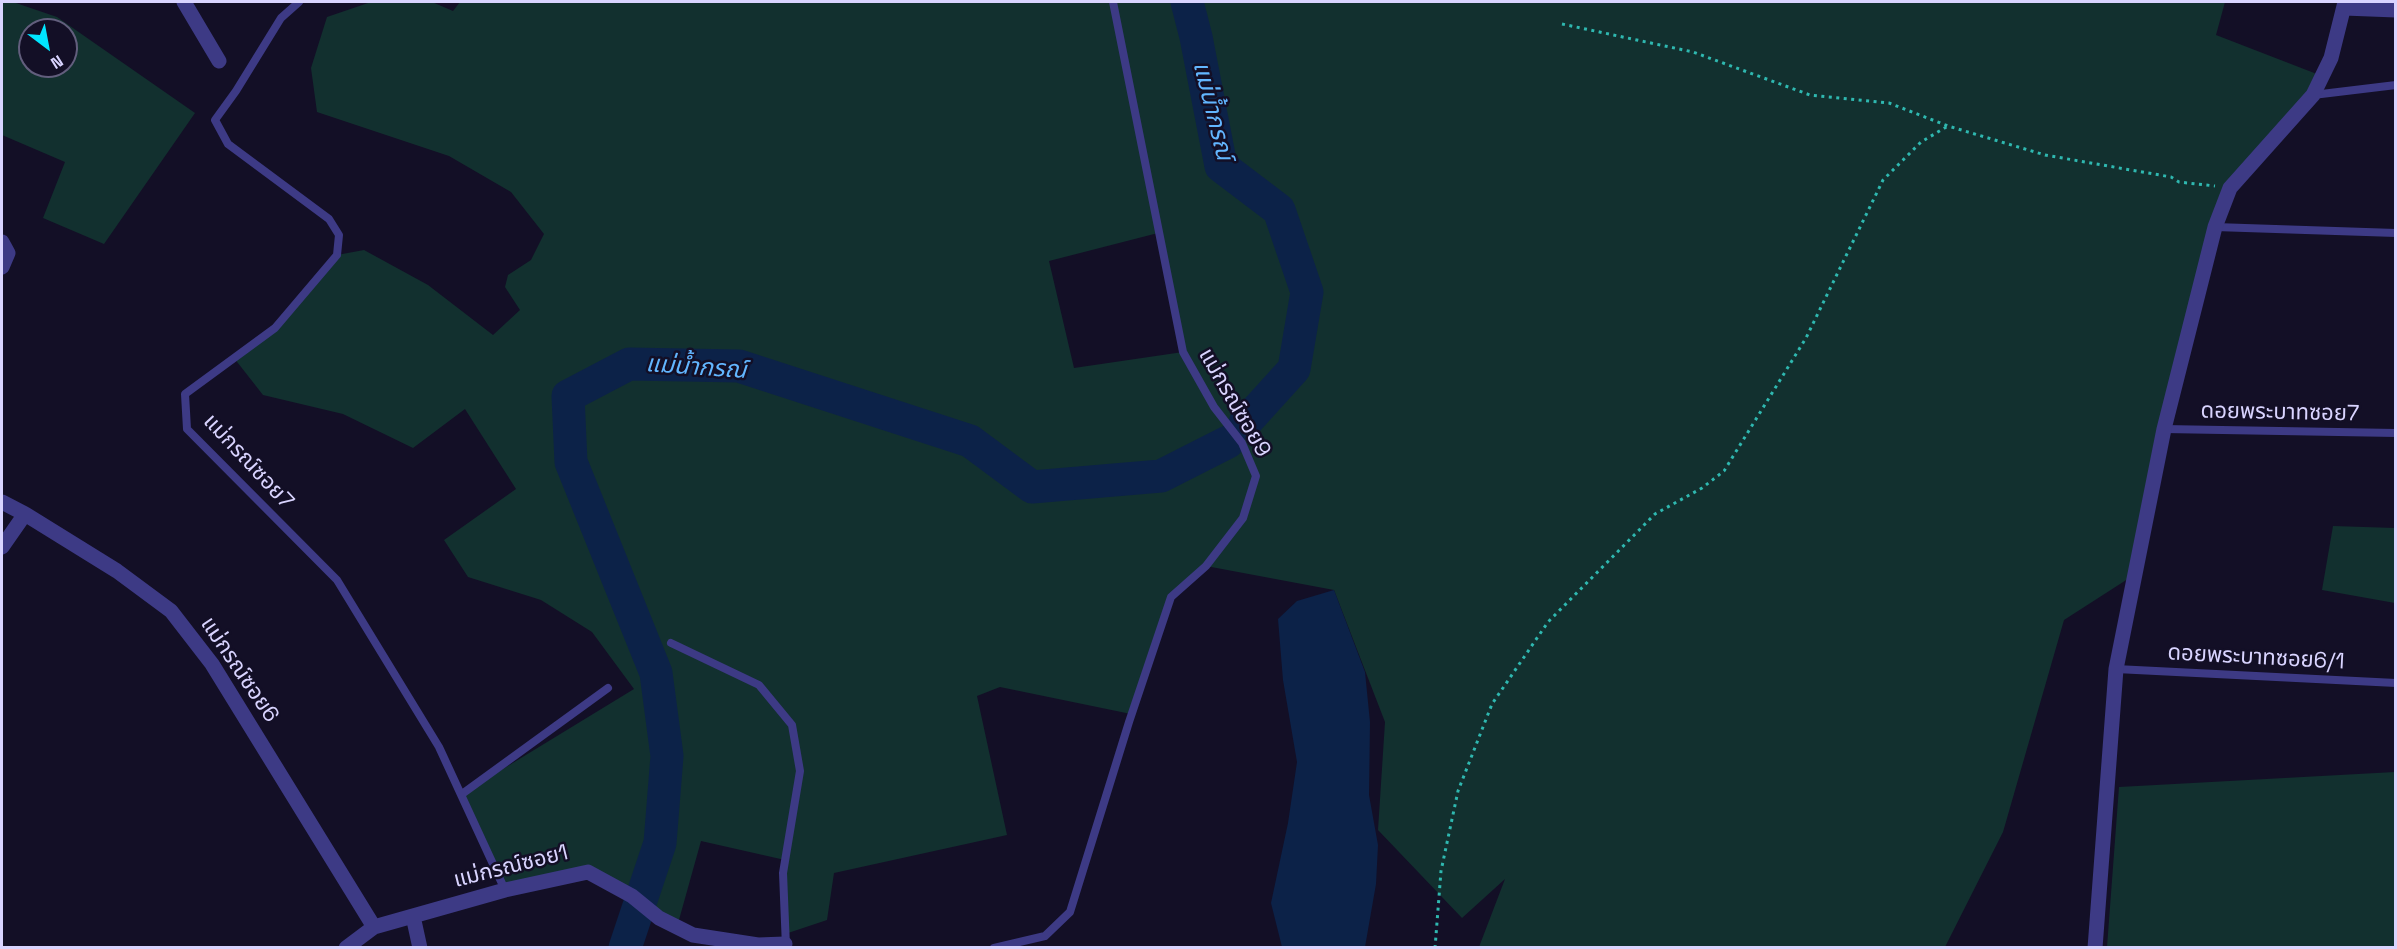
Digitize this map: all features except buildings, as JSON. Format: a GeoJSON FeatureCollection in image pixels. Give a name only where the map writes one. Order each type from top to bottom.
{"type":"FeatureCollection","features":[{"type":"Feature","properties":{"kind":"street"},"geometry":{"type":"LineString","coordinates":[[184,2],[219,61]]}},
{"type":"Feature","properties":{"kind":"street"},"geometry":{"type":"LineString","coordinates":[[2094,948],[2116,669],[2164,429],[2215,227],[2230,188],[2313,95],[2331,58],[2345,5],[2396,10]]}},
{"type":"Feature","properties":{"kind":"street"},"geometry":{"type":"LineString","coordinates":[[2,242],[8,253],[2,267]]}},
{"type":"Feature","properties":{"kind":"street","name":"แม่กรณ์ซอย6"},"geometry":{"type":"LineString","coordinates":[[2,502],[117,571],[171,611],[212,664],[374,927]]}},
{"type":"Feature","properties":{"kind":"street"},"geometry":{"type":"LineString","coordinates":[[2,547],[25,514]]}},
{"type":"Feature","properties":{"kind":"street","name":"แม่กรณ์ซอย1"},"geometry":{"type":"LineString","coordinates":[[346,948],[374,927],[505,890],[588,872],[632,896],[674,927],[693,935],[758,945],[785,946]]}},
{"type":"Feature","properties":{"kind":"street"},"geometry":{"type":"LineString","coordinates":[[413,916],[420,948]]}},
{"type":"Feature","properties":{"kind":"lane","name":"แม่กรณ์ซอย7"},"geometry":{"type":"LineString","coordinates":[[298,2],[281,18],[236,91],[215,120],[228,144],[329,219],[339,235],[337,255],[275,328],[185,394],[187,429],[337,580],[440,747],[505,890]]}},
{"type":"Feature","properties":{"kind":"lane","name":"แม่กรณ์ซอย9"},"geometry":{"type":"LineString","coordinates":[[994,948],[1045,936],[1070,912],[1129,722],[1171,597],[1206,566],[1243,518],[1256,476],[1242,444],[1214,407],[1183,352],[1113,2]]}},
{"type":"Feature","properties":{"kind":"lane"},"geometry":{"type":"LineString","coordinates":[[2313,95],[2396,85]]}},
{"type":"Feature","properties":{"kind":"lane"},"geometry":{"type":"LineString","coordinates":[[2215,227],[2396,233]]}},
{"type":"Feature","properties":{"kind":"lane","name":"ดอยพระบาทซอย7"},"geometry":{"type":"LineString","coordinates":[[2164,429],[2396,433]]}},
{"type":"Feature","properties":{"kind":"lane"},"geometry":{"type":"LineString","coordinates":[[671,643],[759,685],[792,725],[800,771],[783,873],[785,946]]}},
{"type":"Feature","properties":{"kind":"lane","name":"ดอยพระบาทซอย6/1"},"geometry":{"type":"LineString","coordinates":[[2116,669],[2396,683]]}},
{"type":"Feature","properties":{"kind":"lane"},"geometry":{"type":"LineString","coordinates":[[462,794],[608,688]]}},
{"type":"Feature","properties":{"kind":"path"},"geometry":{"type":"LineString","coordinates":[[1562,24],[1693,52],[1810,95],[1889,103],[1948,126],[2045,155],[2171,177],[2179,182],[2230,188]]}},
{"type":"Feature","properties":{"kind":"path"},"geometry":{"type":"LineString","coordinates":[[1435,948],[1441,871],[1458,791],[1491,704],[1548,622],[1655,514],[1702,488],[1724,471],[1806,338],[1883,180],[1921,142],[1948,126]]}},
{"type":"Feature","properties":{"kind":"green space"},"geometry":{"type":"Polygon","coordinates":[[[2,2],[13,2],[58,18],[18,18],[18,78],[78,78],[78,32],[195,113],[104,244],[43,218],[65,162],[2,135],[2,2]]]}},
{"type":"Feature","properties":{"kind":"green space"},"geometry":{"type":"Polygon","coordinates":[[[371,2],[432,2],[453,11],[460,2],[2225,2],[2216,35],[2322,76],[2230,188],[2134,575],[2064,620],[2003,832],[1945,947],[1479,947],[1505,879],[1462,918],[1378,830],[1385,722],[1334,590],[1206,566],[1171,597],[1131,714],[1000,687],[977,696],[1007,835],[834,873],[827,920],[785,934],[785,860],[701,841],[677,927],[588,869],[505,890],[462,794],[634,689],[592,632],[541,600],[468,577],[444,540],[516,489],[465,409],[413,448],[343,414],[263,395],[234,358],[275,328],[337,255],[364,250],[428,285],[493,335],[520,310],[505,287],[508,275],[531,260],[544,234],[511,192],[449,156],[317,112],[311,68],[327,17],[371,2]],[[1158,233],[1049,261],[1074,368],[1183,352],[1158,233]]]}},
{"type":"Feature","properties":{"kind":"green space"},"geometry":{"type":"Polygon","coordinates":[[[2333,526],[2395,528],[2395,603],[2322,590],[2333,526]]]}},
{"type":"Feature","properties":{"kind":"green space"},"geometry":{"type":"Polygon","coordinates":[[[2395,772],[2395,947],[2107,947],[2119,787],[2395,772]]]}},
{"type":"Feature","properties":{"kind":"water"},"geometry":{"type":"Polygon","coordinates":[[[1334,590],[1365,672],[1370,722],[1369,795],[1378,845],[1376,884],[1365,947],[1282,947],[1271,903],[1288,823],[1297,762],[1283,680],[1278,619],[1297,601],[1334,590]]]}},
{"type":"Feature","properties":{"kind":"waterway","name":"แม่น้ำกรณ์"},"geometry":{"type":"LineString","coordinates":[[1187,2],[1221,166],[1279,210],[1307,292],[1294,369],[1245,423]]}},
{"type":"Feature","properties":{"kind":"waterway","name":"แม่น้ำกรณ์"},"geometry":{"type":"LineString","coordinates":[[625,948],[660,843],[667,756],[656,673],[571,462],[568,396],[629,364],[739,366],[970,441],[1032,487],[1161,476],[1228,442]]}}]}
